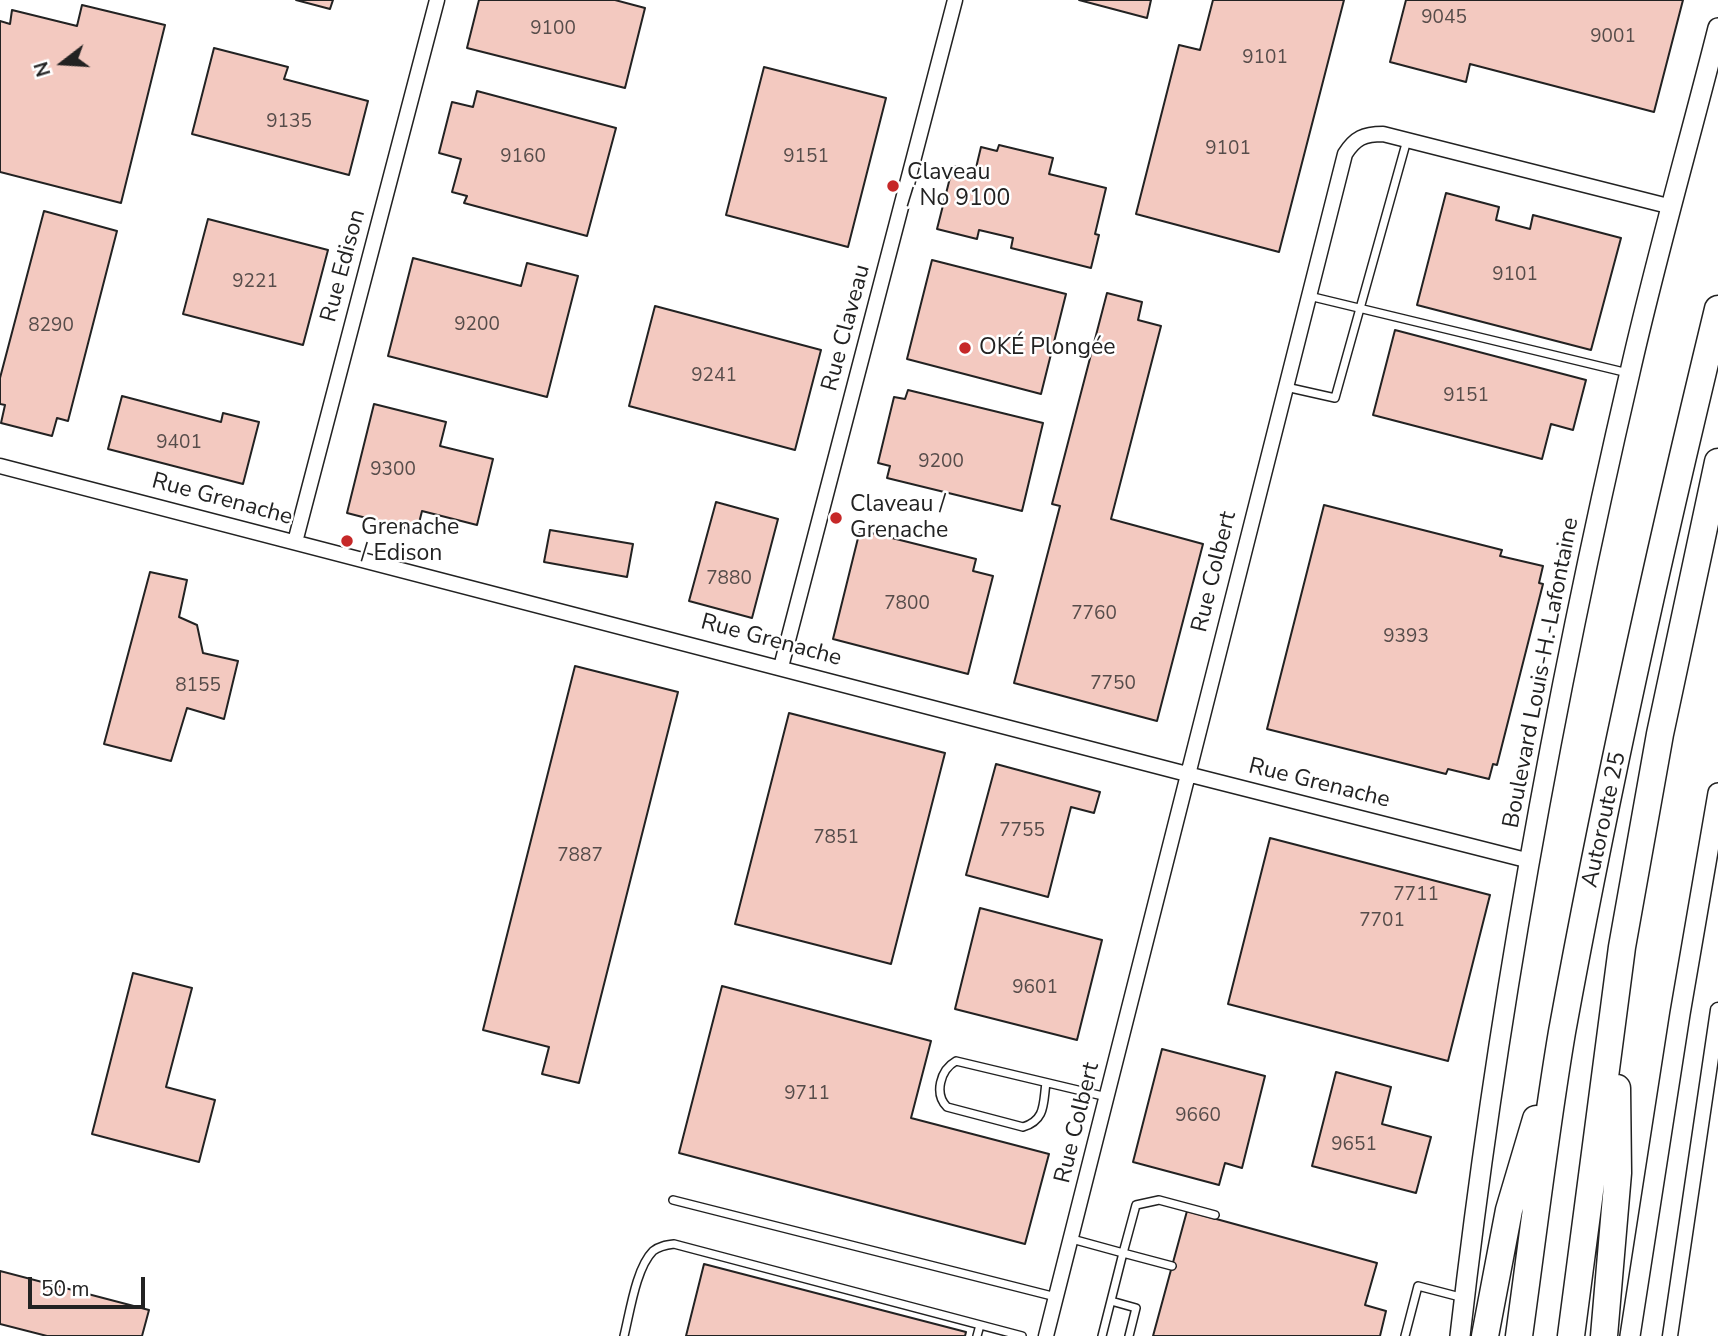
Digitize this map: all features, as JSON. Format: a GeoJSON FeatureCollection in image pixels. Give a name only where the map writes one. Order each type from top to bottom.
{"type":"FeatureCollection","features":[{"type":"Feature","properties":{"kind":"highway","name":"Autoroute 25"},"geometry":{"type":"LineString","coordinates":[[1519,1336],[1562,1034],[1630,697],[1718,309]]}},
{"type":"Feature","properties":{"kind":"highway","name":"Autoroute 25"},"geometry":{"type":"LineString","coordinates":[[1571,1336],[1616,985],[1660,734],[1718,462]]}},
{"type":"Feature","properties":{"kind":"highway"},"geometry":{"type":"LineString","coordinates":[[1604,1336],[1618,1173],[1616,985]]}},
{"type":"Feature","properties":{"kind":"highway"},"geometry":{"type":"LineString","coordinates":[[1485,1336],[1509,1210],[1562,1034]]}},
{"type":"Feature","properties":{"kind":"main road","name":"Boulevard Louis-H.-Lafontaine"},"geometry":{"type":"LineString","coordinates":[[1460,1336],[1501,1038],[1530,861],[1582,588],[1629,373],[1718,28]]}},
{"type":"Feature","properties":{"kind":"main road"},"geometry":{"type":"LineString","coordinates":[[1630,1336],[1680,1014],[1716,818],[1718,793]]}},
{"type":"Feature","properties":{"kind":"street","name":"Rue Edison"},"geometry":{"type":"LineString","coordinates":[[295,542],[436,0]]}},
{"type":"Feature","properties":{"kind":"street","name":"Rue Claveau"},"geometry":{"type":"LineString","coordinates":[[781,667],[955,0]]}},
{"type":"Feature","properties":{"kind":"street","name":"Rue Colbert"},"geometry":{"type":"LineString","coordinates":[[1046,1336],[1345,154],[1361,136],[1383,134],[1672,207]]}},
{"type":"Feature","properties":{"kind":"street","name":"Rue Grenache"},"geometry":{"type":"LineString","coordinates":[[0,466],[1530,861]]}},
{"type":"Feature","properties":{"kind":"street"},"geometry":{"type":"LineString","coordinates":[[1670,1336],[1718,1010]]}},
{"type":"Feature","properties":{"kind":"lane"},"geometry":{"type":"LineString","coordinates":[[1286,387],[1335,398],[1407,140]]}},
{"type":"Feature","properties":{"kind":"lane"},"geometry":{"type":"LineString","coordinates":[[1309,296],[1629,373]]}},
{"type":"Feature","properties":{"kind":"lane"},"geometry":{"type":"LineString","coordinates":[[1046,1083],[1040,1117],[1034,1124],[1023,1127],[947,1107],[939,1092],[945,1070],[956,1061],[1108,1097]]}},
{"type":"Feature","properties":{"kind":"lane"},"geometry":{"type":"LineString","coordinates":[[673,1200],[1056,1298]]}},
{"type":"Feature","properties":{"kind":"lane"},"geometry":{"type":"LineString","coordinates":[[1102,1336],[1136,1205],[1159,1200],[1215,1215]]}},
{"type":"Feature","properties":{"kind":"lane"},"geometry":{"type":"LineString","coordinates":[[1072,1239],[1171,1266]]}},
{"type":"Feature","properties":{"kind":"lane"},"geometry":{"type":"LineString","coordinates":[[624,1336],[642,1267],[662,1245],[674,1244],[1022,1336]]}},
{"type":"Feature","properties":{"kind":"lane"},"geometry":{"type":"LineString","coordinates":[[1405,1336],[1418,1286],[1464,1298]]}},
{"type":"Feature","properties":{"kind":"lane"},"geometry":{"type":"LineString","coordinates":[[1111,1301],[1136,1308],[1129,1336]]}},
{"type":"Feature","properties":{"kind":"lane"},"geometry":{"type":"LineString","coordinates":[[977,1336],[980,1325]]}},
{"type":"Feature","properties":{"kind":"building"},"geometry":{"type":"Polygon","coordinates":[[[296,0],[333,0],[330,9],[296,0]]]}},
{"type":"Feature","properties":{"kind":"building"},"geometry":{"type":"Polygon","coordinates":[[[479,0],[615,0],[645,8],[625,88],[467,48],[479,0]]]}},
{"type":"Feature","properties":{"kind":"building"},"geometry":{"type":"Polygon","coordinates":[[[1079,0],[1151,0],[1147,18],[1079,0]]]}},
{"type":"Feature","properties":{"kind":"building"},"geometry":{"type":"Polygon","coordinates":[[[1213,0],[1344,0],[1279,252],[1136,214],[1179,45],[1200,50],[1213,0]]]}},
{"type":"Feature","properties":{"kind":"building"},"geometry":{"type":"Polygon","coordinates":[[[1406,0],[1683,0],[1654,112],[1470,64],[1466,82],[1390,62],[1406,0]]]}},
{"type":"Feature","properties":{"kind":"building"},"geometry":{"type":"Polygon","coordinates":[[[82,5],[165,25],[121,203],[0,172],[0,21],[10,24],[12,10],[77,26],[82,5]]]}},
{"type":"Feature","properties":{"kind":"building"},"geometry":{"type":"Polygon","coordinates":[[[214,48],[288,67],[284,79],[368,101],[349,175],[192,134],[214,48]]]}},
{"type":"Feature","properties":{"kind":"building"},"geometry":{"type":"Polygon","coordinates":[[[764,67],[886,98],[848,247],[726,215],[764,67]]]}},
{"type":"Feature","properties":{"kind":"building"},"geometry":{"type":"Polygon","coordinates":[[[477,91],[616,128],[587,236],[464,203],[467,196],[452,192],[461,159],[439,153],[452,102],[473,107],[477,91]]]}},
{"type":"Feature","properties":{"kind":"building"},"geometry":{"type":"Polygon","coordinates":[[[999,145],[1053,158],[1049,174],[1106,188],[1095,234],[1099,235],[1091,268],[1011,248],[1013,238],[979,230],[977,239],[937,229],[953,166],[975,172],[981,147],[997,151],[999,145]]]}},
{"type":"Feature","properties":{"kind":"building"},"geometry":{"type":"Polygon","coordinates":[[[1446,193],[1499,207],[1496,220],[1530,229],[1533,215],[1621,238],[1591,350],[1417,305],[1446,193]]]}},
{"type":"Feature","properties":{"kind":"building"},"geometry":{"type":"Polygon","coordinates":[[[44,211],[117,231],[68,421],[57,418],[52,436],[1,423],[5,405],[0,404],[0,378],[44,211]]]}},
{"type":"Feature","properties":{"kind":"building"},"geometry":{"type":"Polygon","coordinates":[[[208,219],[328,250],[303,345],[183,314],[208,219]]]}},
{"type":"Feature","properties":{"kind":"building"},"geometry":{"type":"Polygon","coordinates":[[[413,258],[521,286],[527,263],[578,276],[547,397],[388,356],[413,258]]]}},
{"type":"Feature","properties":{"kind":"building"},"geometry":{"type":"Polygon","coordinates":[[[932,260],[1066,294],[1041,394],[907,359],[932,260]]]}},
{"type":"Feature","properties":{"kind":"building"},"geometry":{"type":"Polygon","coordinates":[[[1107,293],[1142,302],[1138,320],[1161,326],[1111,519],[1203,544],[1157,721],[1014,683],[1060,506],[1052,504],[1107,293]]]}},
{"type":"Feature","properties":{"kind":"building"},"geometry":{"type":"Polygon","coordinates":[[[655,306],[821,350],[795,450],[629,406],[655,306]]]}},
{"type":"Feature","properties":{"kind":"building"},"geometry":{"type":"Polygon","coordinates":[[[1395,330],[1586,380],[1573,430],[1551,424],[1542,459],[1373,415],[1395,330]]]}},
{"type":"Feature","properties":{"kind":"building"},"geometry":{"type":"Polygon","coordinates":[[[908,390],[1043,423],[1022,511],[887,478],[890,466],[878,463],[894,397],[905,399],[908,390]]]}},
{"type":"Feature","properties":{"kind":"building"},"geometry":{"type":"Polygon","coordinates":[[[122,396],[221,422],[223,413],[259,422],[243,484],[108,449],[122,396]]]}},
{"type":"Feature","properties":{"kind":"building"},"geometry":{"type":"Polygon","coordinates":[[[374,404],[446,422],[440,446],[493,459],[477,525],[422,511],[417,531],[347,513],[374,404]]]}},
{"type":"Feature","properties":{"kind":"building"},"geometry":{"type":"Polygon","coordinates":[[[716,502],[778,519],[752,618],[689,601],[716,502]]]}},
{"type":"Feature","properties":{"kind":"building"},"geometry":{"type":"Polygon","coordinates":[[[1324,505],[1502,550],[1500,556],[1543,566],[1539,583],[1543,584],[1497,765],[1493,764],[1489,779],[1448,769],[1446,774],[1267,729],[1324,505]]]}},
{"type":"Feature","properties":{"kind":"building"},"geometry":{"type":"Polygon","coordinates":[[[550,530],[633,544],[627,577],[544,562],[550,530]]]}},
{"type":"Feature","properties":{"kind":"building"},"geometry":{"type":"Polygon","coordinates":[[[860,530],[976,559],[973,571],[993,576],[968,674],[833,639],[860,530]]]}},
{"type":"Feature","properties":{"kind":"building"},"geometry":{"type":"Polygon","coordinates":[[[150,572],[187,580],[179,617],[197,625],[203,653],[238,661],[224,719],[187,708],[171,761],[104,744],[150,572]]]}},
{"type":"Feature","properties":{"kind":"building"},"geometry":{"type":"Polygon","coordinates":[[[575,666],[678,692],[579,1083],[542,1074],[549,1047],[483,1030],[575,666]]]}},
{"type":"Feature","properties":{"kind":"building"},"geometry":{"type":"Polygon","coordinates":[[[789,713],[945,753],[891,964],[735,924],[789,713]]]}},
{"type":"Feature","properties":{"kind":"building"},"geometry":{"type":"Polygon","coordinates":[[[996,764],[1100,792],[1094,813],[1071,807],[1048,897],[966,875],[996,764]]]}},
{"type":"Feature","properties":{"kind":"building"},"geometry":{"type":"Polygon","coordinates":[[[1270,838],[1490,895],[1448,1061],[1228,1004],[1270,838]]]}},
{"type":"Feature","properties":{"kind":"building"},"geometry":{"type":"Polygon","coordinates":[[[980,908],[1102,940],[1077,1040],[955,1009],[980,908]]]}},
{"type":"Feature","properties":{"kind":"building"},"geometry":{"type":"Polygon","coordinates":[[[133,973],[192,988],[166,1087],[215,1100],[199,1162],[92,1134],[133,973]]]}},
{"type":"Feature","properties":{"kind":"building"},"geometry":{"type":"Polygon","coordinates":[[[722,986],[931,1041],[911,1118],[1049,1154],[1025,1244],[679,1153],[722,986]]]}},
{"type":"Feature","properties":{"kind":"building"},"geometry":{"type":"Polygon","coordinates":[[[1162,1049],[1265,1076],[1242,1168],[1225,1163],[1219,1185],[1133,1162],[1162,1049]]]}},
{"type":"Feature","properties":{"kind":"building"},"geometry":{"type":"Polygon","coordinates":[[[1336,1072],[1391,1087],[1382,1124],[1431,1137],[1416,1193],[1312,1166],[1336,1072]]]}},
{"type":"Feature","properties":{"kind":"building"},"geometry":{"type":"Polygon","coordinates":[[[1187,1211],[1377,1263],[1365,1305],[1386,1311],[1380,1336],[1153,1336],[1187,1211]]]}},
{"type":"Feature","properties":{"kind":"building"},"geometry":{"type":"Polygon","coordinates":[[[704,1264],[966,1332],[965,1336],[686,1336],[704,1264]]]}},
{"type":"Feature","properties":{"kind":"building"},"geometry":{"type":"Polygon","coordinates":[[[0,1271],[149,1310],[142,1336],[47,1336],[0,1324],[0,1271]]]}},
{"type":"Feature","properties":{"kind":"place","name":"Claveau / No 9100"},"geometry":{"type":"Point","coordinates":[893,186]}},
{"type":"Feature","properties":{"kind":"place","name":"OKÉ Plongée"},"geometry":{"type":"Point","coordinates":[965,348]}},
{"type":"Feature","properties":{"kind":"place","name":"Claveau / Grenache"},"geometry":{"type":"Point","coordinates":[836,518]}},
{"type":"Feature","properties":{"kind":"place","name":"Grenache / Edison"},"geometry":{"type":"Point","coordinates":[347,541]}}]}
